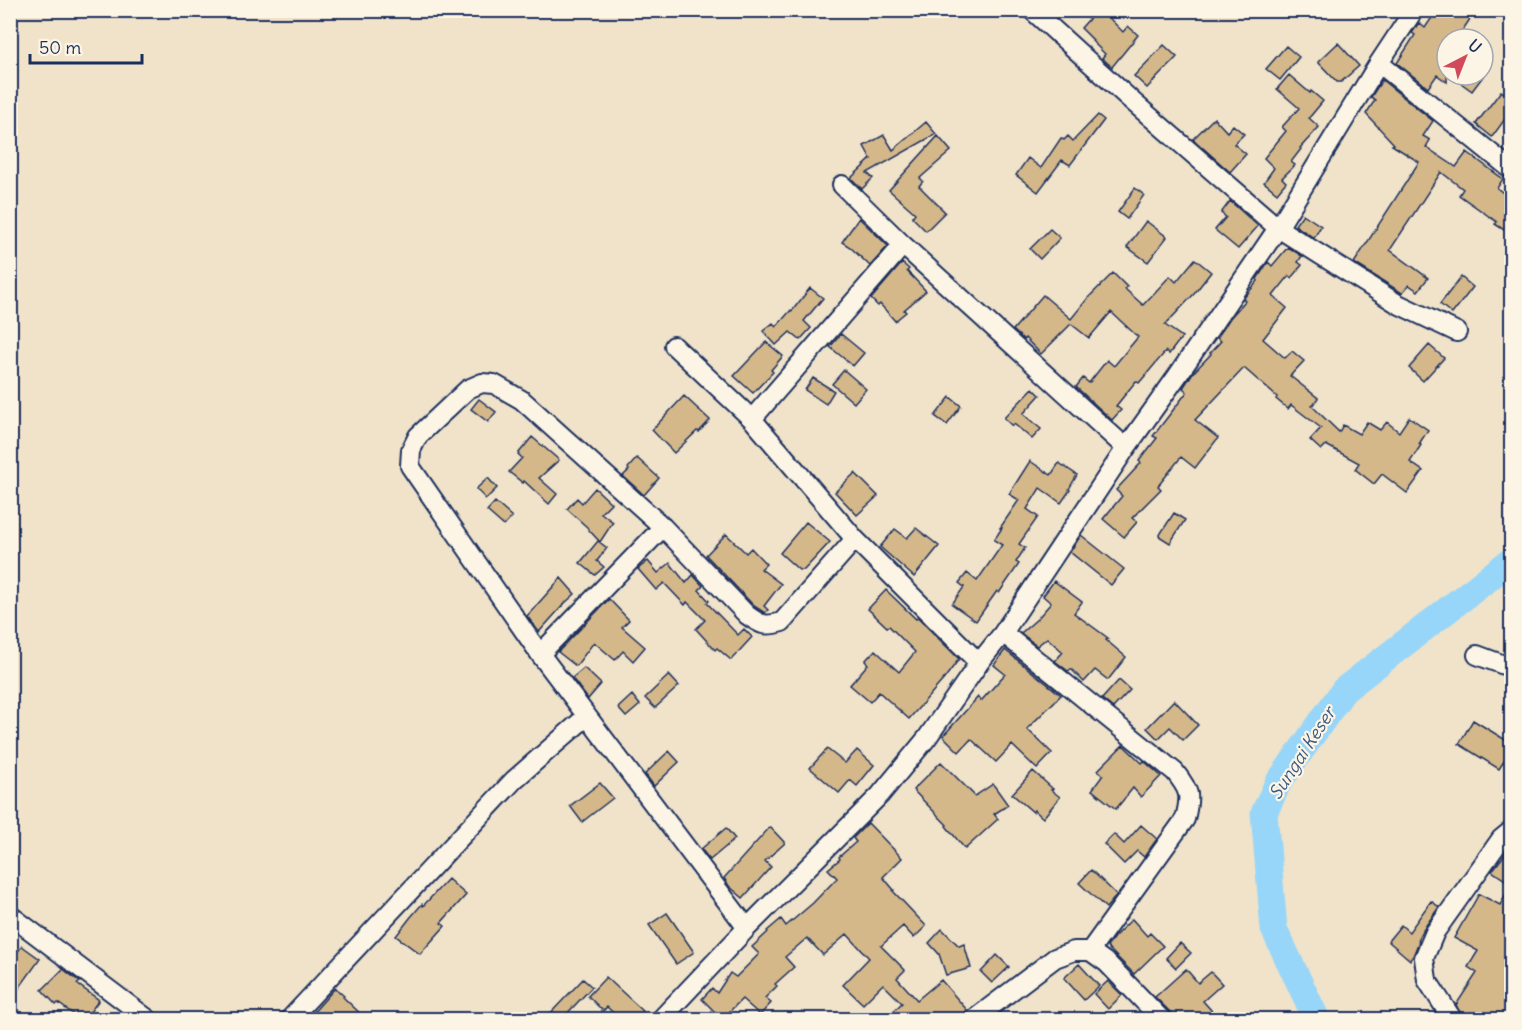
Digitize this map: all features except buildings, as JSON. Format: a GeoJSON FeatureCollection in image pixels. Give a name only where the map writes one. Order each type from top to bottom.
{"type":"FeatureCollection","features":[{"type":"Feature","properties":{"kind":"street"},"geometry":{"type":"LineString","coordinates":[[1032,10],[1278,228],[1398,304],[1457,332]]}},
{"type":"Feature","properties":{"kind":"street"},"geometry":{"type":"LineString","coordinates":[[671,1016],[747,928],[880,795],[927,738],[1002,633],[1278,228],[1414,10]]}},
{"type":"Feature","properties":{"kind":"street"},"geometry":{"type":"LineString","coordinates":[[1379,63],[1512,170]]}},
{"type":"Feature","properties":{"kind":"street"},"geometry":{"type":"LineString","coordinates":[[842,185],[903,245],[1126,448]]}},
{"type":"Feature","properties":{"kind":"street"},"geometry":{"type":"LineString","coordinates":[[752,418],[903,245]]}},
{"type":"Feature","properties":{"kind":"street"},"geometry":{"type":"LineString","coordinates":[[674,346],[752,418],[855,539],[979,663]]}},
{"type":"Feature","properties":{"kind":"street"},"geometry":{"type":"LineString","coordinates":[[747,928],[540,654],[410,466],[411,450],[418,436],[468,389],[482,383],[494,384],[522,400],[663,527],[747,615],[758,623],[769,626],[782,622],[855,539]]}},
{"type":"Feature","properties":{"kind":"street"},"geometry":{"type":"LineString","coordinates":[[540,654],[663,527]]}},
{"type":"Feature","properties":{"kind":"street"},"geometry":{"type":"LineString","coordinates":[[1002,633],[1174,772],[1187,788],[1189,802],[1185,819],[1090,951]]}},
{"type":"Feature","properties":{"kind":"street"},"geometry":{"type":"LineString","coordinates":[[1477,654],[1512,668]]}},
{"type":"Feature","properties":{"kind":"street"},"geometry":{"type":"LineString","coordinates":[[289,1020],[514,780],[586,716]]}},
{"type":"Feature","properties":{"kind":"street"},"geometry":{"type":"LineString","coordinates":[[1453,1020],[1427,980],[1424,958],[1435,932],[1501,838],[1512,830]]}},
{"type":"Feature","properties":{"kind":"street"},"geometry":{"type":"LineString","coordinates":[[10,915],[149,1020]]}},
{"type":"Feature","properties":{"kind":"street"},"geometry":{"type":"LineString","coordinates":[[973,1020],[1055,958],[1074,951],[1090,951],[1107,963],[1162,1020]]}},
{"type":"Feature","properties":{"kind":"waterway","name":"Sungai Keser"},"geometry":{"type":"LineString","coordinates":[[1317,1020],[1274,929],[1264,813],[1278,783],[1344,690],[1512,560]]}}]}
